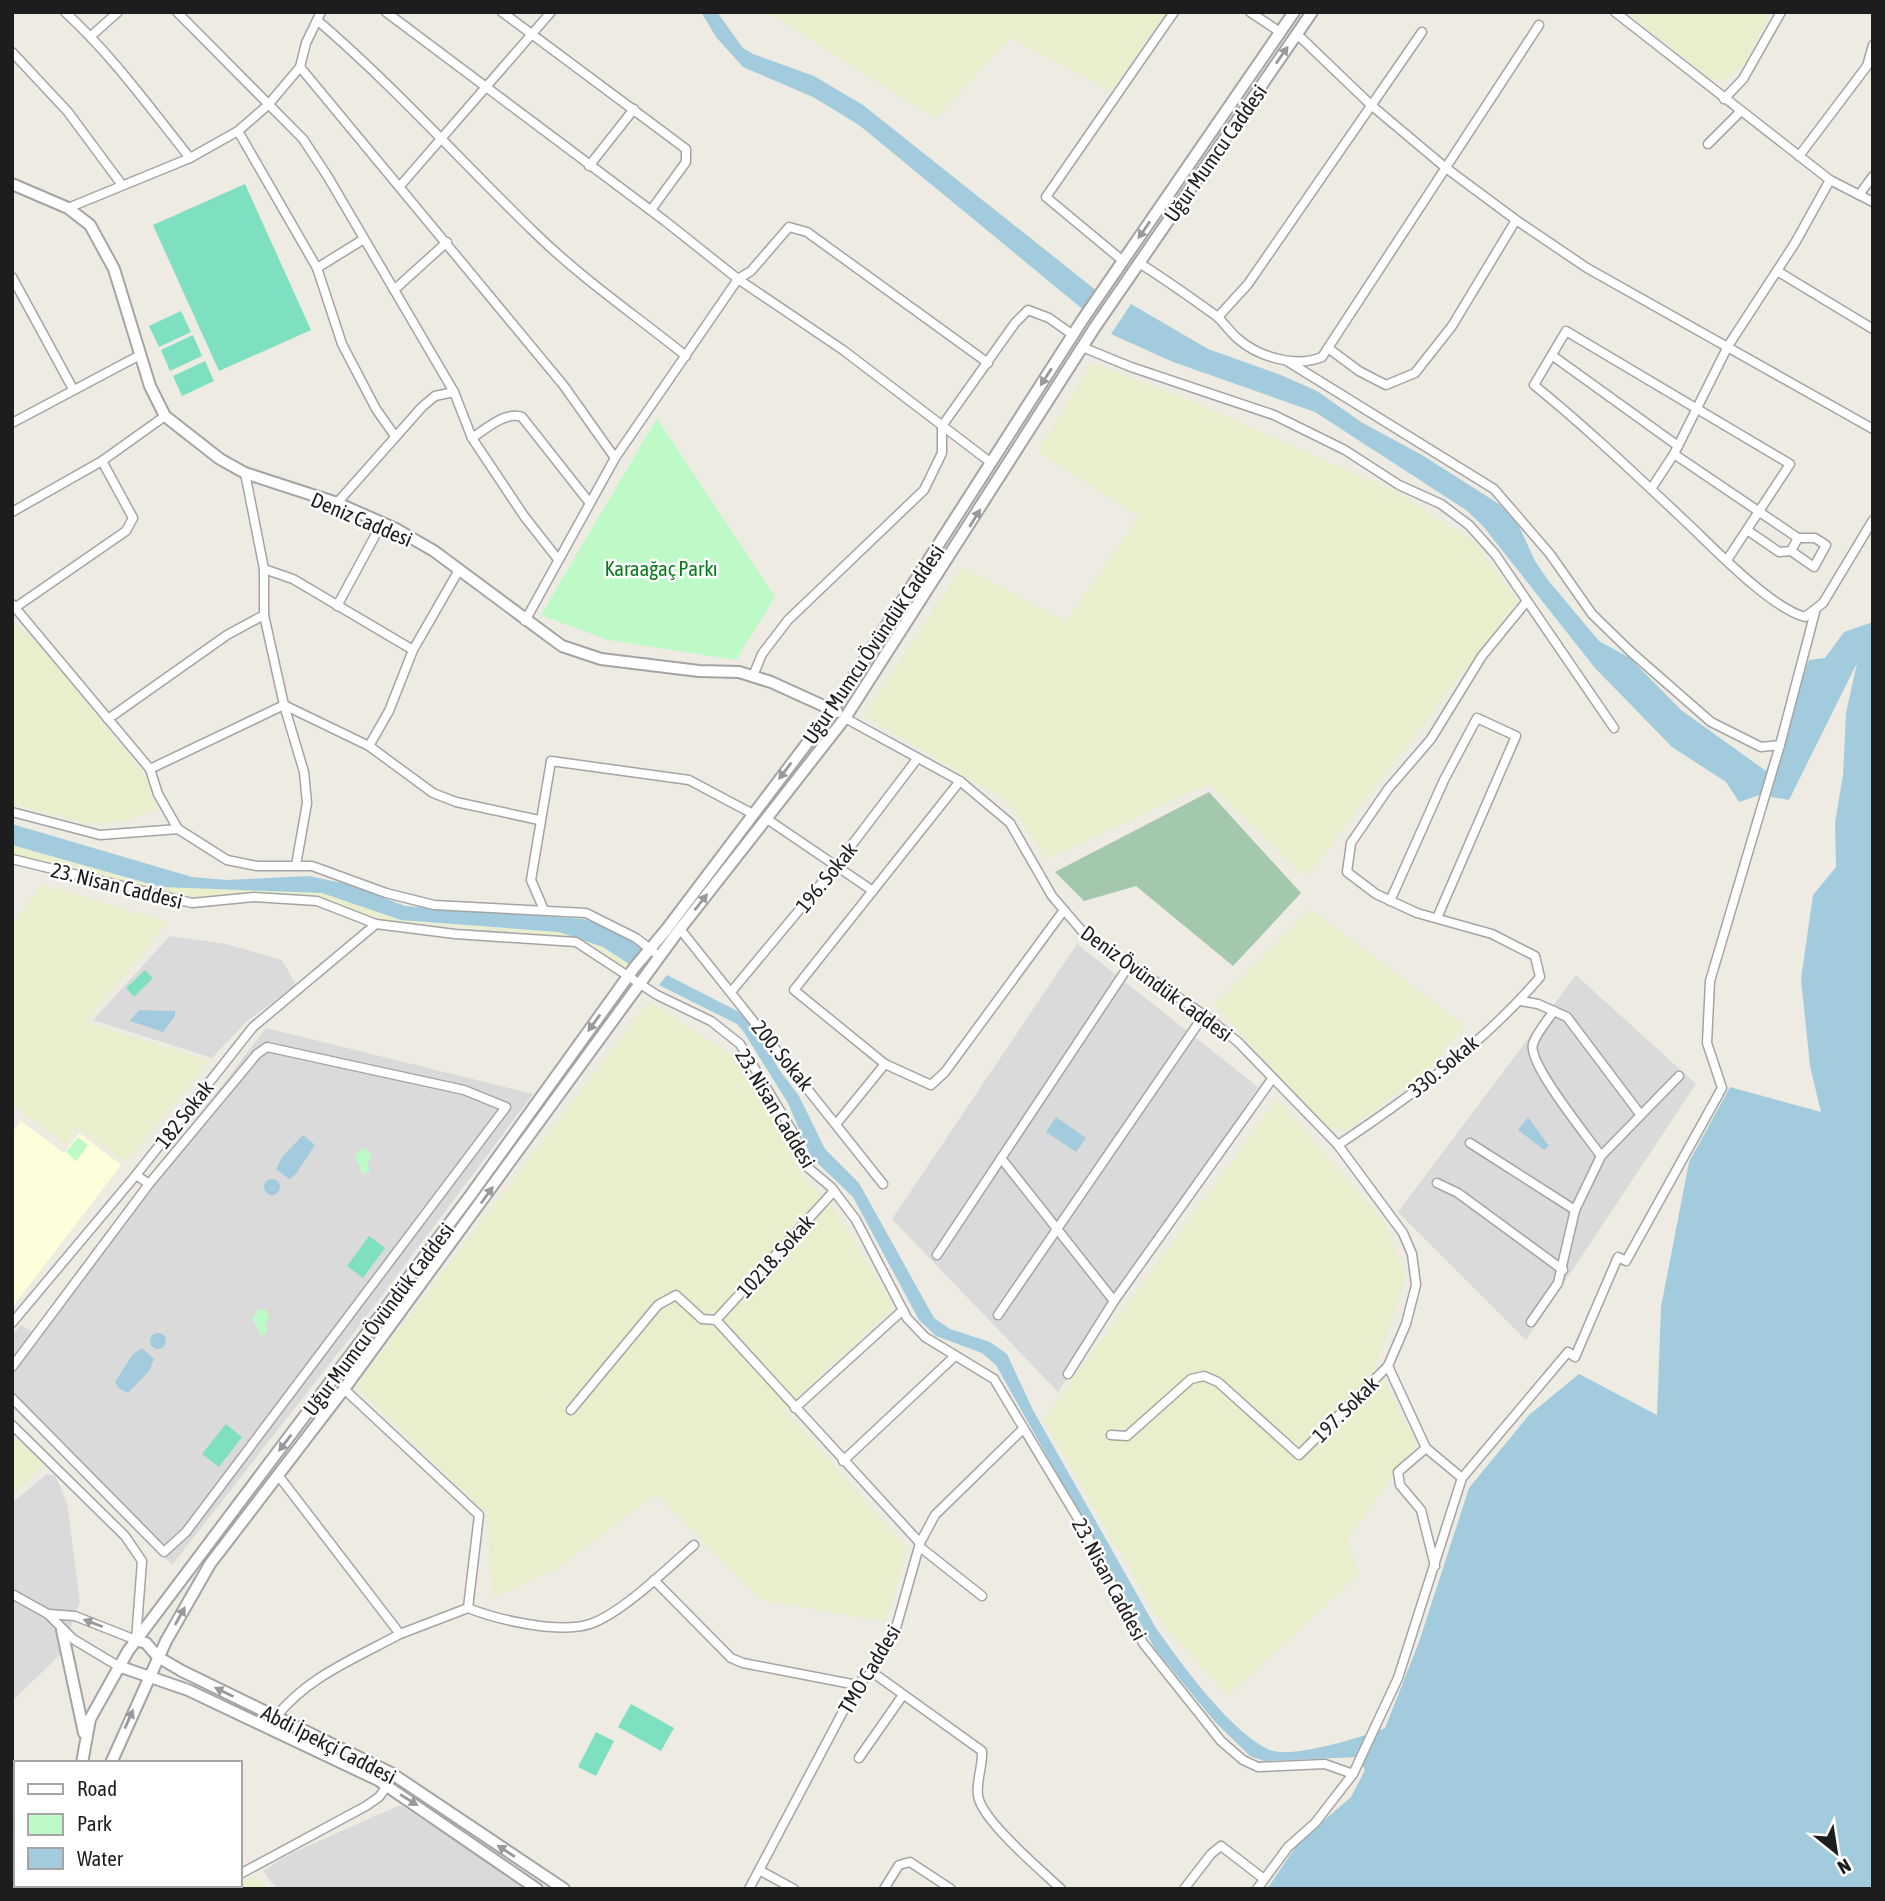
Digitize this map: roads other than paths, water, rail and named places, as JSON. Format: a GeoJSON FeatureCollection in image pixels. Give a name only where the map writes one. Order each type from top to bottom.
{"type":"FeatureCollection","features":[{"type":"Feature","properties":{"kind":"street"},"geometry":{"type":"LineString","coordinates":[[65,12],[91,36],[190,158]]}},
{"type":"Feature","properties":{"kind":"street"},"geometry":{"type":"LineString","coordinates":[[91,36],[118,12]]}},
{"type":"Feature","properties":{"kind":"street"},"geometry":{"type":"LineString","coordinates":[[177,12],[303,139],[454,392],[472,438],[524,516],[557,558]]}},
{"type":"Feature","properties":{"kind":"street"},"geometry":{"type":"LineString","coordinates":[[386,12],[651,210],[738,279],[843,350],[990,462]]}},
{"type":"Feature","properties":{"kind":"street"},"geometry":{"type":"LineString","coordinates":[[502,12],[634,108],[688,154],[686,162],[651,210]]}},
{"type":"Feature","properties":{"kind":"street"},"geometry":{"type":"LineString","coordinates":[[400,186],[551,12]]}},
{"type":"Feature","properties":{"kind":"street"},"geometry":{"type":"LineString","coordinates":[[1123,261],[1046,197],[1174,12]]}},
{"type":"Feature","properties":{"kind":"street"},"geometry":{"type":"LineString","coordinates":[[1250,12],[1280,32]]}},
{"type":"Feature","properties":{"kind":"street","name":"Uğur Mumcu Caddesi"},"geometry":{"type":"LineString","coordinates":[[1083,319],[1294,12]]}},
{"type":"Feature","properties":{"kind":"street","name":"Uğur Mumcu Caddesi"},"geometry":{"type":"LineString","coordinates":[[1095,327],[1312,12]]}},
{"type":"Feature","properties":{"kind":"street"},"geometry":{"type":"LineString","coordinates":[[1615,12],[1830,180],[1873,202]]}},
{"type":"Feature","properties":{"kind":"street"},"geometry":{"type":"LineString","coordinates":[[1724,99],[1743,79],[1781,12]]}},
{"type":"Feature","properties":{"kind":"street"},"geometry":{"type":"LineString","coordinates":[[68,208],[190,158],[239,131],[268,104],[300,67],[319,16],[563,258],[686,356]]}},
{"type":"Feature","properties":{"kind":"street"},"geometry":{"type":"LineString","coordinates":[[1287,361],[1312,361],[1322,357],[1539,25]]}},
{"type":"Feature","properties":{"kind":"street"},"geometry":{"type":"LineString","coordinates":[[1218,317],[1248,285],[1422,32]]}},
{"type":"Feature","properties":{"kind":"street"},"geometry":{"type":"LineString","coordinates":[[1297,34],[1371,105],[1446,168],[1516,220],[1587,268],[1873,429]]}},
{"type":"Feature","properties":{"kind":"street"},"geometry":{"type":"LineString","coordinates":[[1799,156],[1867,66],[1873,45]]}},
{"type":"Feature","properties":{"kind":"street"},"geometry":{"type":"LineString","coordinates":[[12,52],[68,112],[122,185]]}},
{"type":"Feature","properties":{"kind":"street"},"geometry":{"type":"LineString","coordinates":[[300,67],[564,386],[615,458]]}},
{"type":"Feature","properties":{"kind":"street"},"geometry":{"type":"LineString","coordinates":[[589,166],[634,108]]}},
{"type":"Feature","properties":{"kind":"street"},"geometry":{"type":"LineString","coordinates":[[1708,144],[1740,111]]}},
{"type":"Feature","properties":{"kind":"street"},"geometry":{"type":"LineString","coordinates":[[239,131],[317,268],[342,344],[376,409],[395,436]]}},
{"type":"Feature","properties":{"kind":"street"},"geometry":{"type":"LineString","coordinates":[[1859,195],[1873,176]]}},
{"type":"Feature","properties":{"kind":"street"},"geometry":{"type":"LineString","coordinates":[[1651,489],[1676,450],[1728,346],[1777,271],[1830,180]]}},
{"type":"Feature","properties":{"kind":"street","name":"Deniz Caddesi"},"geometry":{"type":"LineString","coordinates":[[12,184],[68,208],[90,225],[114,269],[139,355],[165,416],[220,459],[245,473],[337,503],[434,551],[562,646],[601,659],[699,671],[739,672],[833,709],[845,718]]}},
{"type":"Feature","properties":{"kind":"street"},"geometry":{"type":"LineString","coordinates":[[1328,348],[1359,371],[1386,385],[1415,373],[1452,326],[1516,220]]}},
{"type":"Feature","properties":{"kind":"street"},"geometry":{"type":"LineString","coordinates":[[525,621],[557,558],[615,458],[738,279],[761,261],[789,227],[803,230],[988,363]]}},
{"type":"Feature","properties":{"kind":"street"},"geometry":{"type":"LineString","coordinates":[[317,268],[364,239]]}},
{"type":"Feature","properties":{"kind":"street"},"geometry":{"type":"LineString","coordinates":[[394,290],[447,242]]}},
{"type":"Feature","properties":{"kind":"street"},"geometry":{"type":"LineString","coordinates":[[1139,263],[1218,317],[1238,339],[1257,351],[1287,361],[1494,489],[1550,554],[1592,614],[1632,652],[1711,722],[1761,747],[1780,745]]}},
{"type":"Feature","properties":{"kind":"street"},"geometry":{"type":"LineString","coordinates":[[1777,271],[1873,329]]}},
{"type":"Feature","properties":{"kind":"street"},"geometry":{"type":"LineString","coordinates":[[12,277],[73,389]]}},
{"type":"Feature","properties":{"kind":"street"},"geometry":{"type":"LineString","coordinates":[[753,676],[762,654],[789,620],[924,490],[942,453],[942,426],[1015,323],[1028,310],[1049,318],[1073,335]]}},
{"type":"Feature","properties":{"kind":"street","name":"Uğur Mumcu Övündük Caddesi"},"geometry":{"type":"LineString","coordinates":[[85,1736],[118,1666],[136,1640],[470,1196],[631,971],[833,709],[1083,319]]}},
{"type":"Feature","properties":{"kind":"street","name":"Uğur Mumcu Övündük Caddesi"},"geometry":{"type":"LineString","coordinates":[[112,1761],[158,1657],[210,1564],[344,1389],[680,929],[845,718],[1095,327]]}},
{"type":"Feature","properties":{"kind":"street"},"geometry":{"type":"LineString","coordinates":[[1727,560],[1790,464],[1699,407],[1566,331],[1534,385],[1587,428],[1727,560],[1789,613],[1804,617],[1815,612]]}},
{"type":"Feature","properties":{"kind":"street"},"geometry":{"type":"LineString","coordinates":[[1082,347],[1131,367],[1274,415],[1345,450],[1399,485],[1441,504],[1469,525],[1495,554],[1614,728]]}},
{"type":"Feature","properties":{"kind":"street"},"geometry":{"type":"LineString","coordinates":[[12,423],[139,355]]}},
{"type":"Feature","properties":{"kind":"street"},"geometry":{"type":"LineString","coordinates":[[1553,356],[1676,450],[1798,538],[1815,538],[1826,545],[1814,566],[1791,551],[1779,552],[1747,530]]}},
{"type":"Feature","properties":{"kind":"street"},"geometry":{"type":"LineString","coordinates":[[337,503],[395,436],[435,396],[454,392]]}},
{"type":"Feature","properties":{"kind":"street"},"geometry":{"type":"LineString","coordinates":[[472,438],[502,419],[517,415],[522,417],[589,502]]}},
{"type":"Feature","properties":{"kind":"street"},"geometry":{"type":"LineString","coordinates":[[12,512],[102,461],[165,416]]}},
{"type":"Feature","properties":{"kind":"street"},"geometry":{"type":"LineString","coordinates":[[102,461],[133,518],[126,531],[14,606],[150,769],[158,794],[178,829],[228,860],[257,866],[312,866],[386,892],[434,905],[586,913],[619,928],[659,961]]}},
{"type":"Feature","properties":{"kind":"street"},"geometry":{"type":"LineString","coordinates":[[245,473],[264,569],[264,615],[284,705],[304,772],[307,803],[296,865]]}},
{"type":"Feature","properties":{"kind":"street"},"geometry":{"type":"LineString","coordinates":[[1257,1889],[1353,1774],[1398,1678],[1462,1478],[1568,1352],[1575,1357],[1618,1257],[1626,1261],[1722,1088],[1707,1043],[1710,981],[1780,745],[1815,612],[1851,561],[1873,520]]}},
{"type":"Feature","properties":{"kind":"street"},"geometry":{"type":"LineString","coordinates":[[337,606],[382,523]]}},
{"type":"Feature","properties":{"kind":"street"},"geometry":{"type":"LineString","coordinates":[[1791,551],[1798,538]]}},
{"type":"Feature","properties":{"kind":"street"},"geometry":{"type":"LineString","coordinates":[[264,569],[293,579],[413,650]]}},
{"type":"Feature","properties":{"kind":"street"},"geometry":{"type":"LineString","coordinates":[[369,746],[389,711],[413,650],[459,570]]}},
{"type":"Feature","properties":{"kind":"street"},"geometry":{"type":"LineString","coordinates":[[1390,901],[1444,780],[1477,718],[1517,736],[1437,918],[1390,901],[1376,894],[1347,872],[1351,843],[1388,789],[1431,739],[1482,656],[1527,601]]}},
{"type":"Feature","properties":{"kind":"street"},"geometry":{"type":"LineString","coordinates":[[108,719],[218,641],[264,615]]}},
{"type":"Feature","properties":{"kind":"street"},"geometry":{"type":"LineString","coordinates":[[284,705],[369,746],[433,793],[456,802],[539,820]]}},
{"type":"Feature","properties":{"kind":"street"},"geometry":{"type":"LineString","coordinates":[[150,769],[284,705]]}},
{"type":"Feature","properties":{"kind":"street","name":"Deniz Övündük Caddesi"},"geometry":{"type":"LineString","coordinates":[[845,718],[960,781],[1010,823],[1052,897],[1082,932],[1204,1014],[1238,1042],[1338,1145],[1403,1233],[1412,1254]]}},
{"type":"Feature","properties":{"kind":"street","name":"196. Sokak"},"geometry":{"type":"LineString","coordinates":[[732,992],[835,867],[917,759]]}},
{"type":"Feature","properties":{"kind":"street"},"geometry":{"type":"LineString","coordinates":[[544,909],[531,880],[551,761],[689,780],[753,814]]}},
{"type":"Feature","properties":{"kind":"street"},"geometry":{"type":"LineString","coordinates":[[960,781],[794,990],[885,1064],[931,1085],[945,1072],[1063,911]]}},
{"type":"Feature","properties":{"kind":"street"},"geometry":{"type":"LineString","coordinates":[[12,812],[100,835],[178,829]]}},
{"type":"Feature","properties":{"kind":"street"},"geometry":{"type":"LineString","coordinates":[[767,819],[873,891]]}},
{"type":"Feature","properties":{"kind":"street","name":"23. Nisan Caddesi"},"geometry":{"type":"LineString","coordinates":[[12,859],[192,903],[254,897],[317,901],[376,924],[455,934],[576,942],[631,971],[643,981],[711,1021],[740,1044],[794,1134],[806,1166],[834,1191],[856,1220],[903,1310],[926,1337],[994,1379],[1080,1522],[1143,1643],[1221,1741],[1243,1760],[1258,1767],[1325,1764],[1353,1774]]}},
{"type":"Feature","properties":{"kind":"street","name":"330. Sokak"},"geometry":{"type":"LineString","coordinates":[[1338,1145],[1422,1086],[1520,1001],[1540,977],[1535,956],[1492,934],[1437,918]]}},
{"type":"Feature","properties":{"kind":"street","name":"182 Sokak"},"geometry":{"type":"LineString","coordinates":[[12,1323],[136,1175],[253,1027],[376,924]]}},
{"type":"Feature","properties":{"kind":"street","name":"200. Sokak"},"geometry":{"type":"LineString","coordinates":[[680,929],[883,1184]]}},
{"type":"Feature","properties":{"kind":"street"},"geometry":{"type":"LineString","coordinates":[[937,1255],[1130,964]]}},
{"type":"Feature","properties":{"kind":"street"},"geometry":{"type":"LineString","coordinates":[[1520,1001],[1567,1017],[1640,1114]]}},
{"type":"Feature","properties":{"kind":"street"},"geometry":{"type":"LineString","coordinates":[[1554,1011],[1533,1044],[1532,1053],[1549,1083],[1601,1156]]}},
{"type":"Feature","properties":{"kind":"street"},"geometry":{"type":"LineString","coordinates":[[998,1315],[1204,1014]]}},
{"type":"Feature","properties":{"kind":"street"},"geometry":{"type":"LineString","coordinates":[[12,1367],[149,1185],[257,1054],[267,1047],[464,1090],[506,1107],[186,1532],[164,1552],[12,1398]]}},
{"type":"Feature","properties":{"kind":"street"},"geometry":{"type":"LineString","coordinates":[[837,1123],[885,1064]]}},
{"type":"Feature","properties":{"kind":"street"},"geometry":{"type":"LineString","coordinates":[[1531,1322],[1558,1283],[1575,1210],[1601,1156],[1679,1076]]}},
{"type":"Feature","properties":{"kind":"street"},"geometry":{"type":"LineString","coordinates":[[1068,1374],[1114,1301],[1272,1079]]}},
{"type":"Feature","properties":{"kind":"street"},"geometry":{"type":"LineString","coordinates":[[1470,1143],[1575,1210]]}},
{"type":"Feature","properties":{"kind":"street"},"geometry":{"type":"LineString","coordinates":[[1000,1158],[1114,1301]]}},
{"type":"Feature","properties":{"kind":"street"},"geometry":{"type":"LineString","coordinates":[[136,1175],[149,1185]]}},
{"type":"Feature","properties":{"kind":"street"},"geometry":{"type":"LineString","coordinates":[[1437,1183],[1458,1193],[1563,1270]]}},
{"type":"Feature","properties":{"kind":"street","name":"10218. Sokak"},"geometry":{"type":"LineString","coordinates":[[716,1320],[834,1191]]}},
{"type":"Feature","properties":{"kind":"street","name":"197. Sokak"},"geometry":{"type":"LineString","coordinates":[[1111,1435],[1127,1436],[1191,1379],[1204,1376],[1218,1382],[1299,1455],[1388,1366],[1406,1324],[1416,1285],[1412,1254]]}},
{"type":"Feature","properties":{"kind":"street"},"geometry":{"type":"LineString","coordinates":[[572,1410],[658,1305],[676,1295],[702,1319],[716,1320],[920,1545],[982,1596]]}},
{"type":"Feature","properties":{"kind":"street"},"geometry":{"type":"LineString","coordinates":[[795,1408],[903,1310]]}},
{"type":"Feature","properties":{"kind":"street"},"geometry":{"type":"LineString","coordinates":[[844,1461],[955,1356]]}},
{"type":"Feature","properties":{"kind":"street"},"geometry":{"type":"LineString","coordinates":[[1388,1366],[1426,1448],[1462,1478]]}},
{"type":"Feature","properties":{"kind":"street"},"geometry":{"type":"LineString","coordinates":[[344,1389],[479,1515],[468,1608]]}},
{"type":"Feature","properties":{"kind":"street"},"geometry":{"type":"LineString","coordinates":[[12,1425],[125,1536],[142,1561],[136,1640],[75,1616],[48,1614]]}},
{"type":"Feature","properties":{"kind":"street","name":"TMO Caddesi"},"geometry":{"type":"LineString","coordinates":[[749,1889],[857,1685],[872,1672],[904,1607],[920,1545],[934,1515],[1023,1429]]}},
{"type":"Feature","properties":{"kind":"street"},"geometry":{"type":"LineString","coordinates":[[1426,1448],[1398,1472],[1400,1485],[1421,1510],[1435,1567]]}},
{"type":"Feature","properties":{"kind":"street"},"geometry":{"type":"LineString","coordinates":[[278,1475],[401,1634]]}},
{"type":"Feature","properties":{"kind":"street"},"geometry":{"type":"LineString","coordinates":[[276,1717],[292,1697],[308,1684],[401,1634],[468,1608],[490,1617],[566,1627],[592,1623],[654,1580],[694,1545]]}},
{"type":"Feature","properties":{"kind":"street"},"geometry":{"type":"LineString","coordinates":[[654,1580],[731,1658],[743,1663],[857,1685]]}},
{"type":"Feature","properties":{"kind":"street"},"geometry":{"type":"LineString","coordinates":[[12,1594],[48,1614],[62,1630],[118,1666]]}},
{"type":"Feature","properties":{"kind":"street"},"geometry":{"type":"LineString","coordinates":[[62,1630],[85,1736],[82,1761]]}},
{"type":"Feature","properties":{"kind":"street","name":"Abdi İpekçi Caddesi"},"geometry":{"type":"LineString","coordinates":[[136,1640],[146,1643],[158,1657],[391,1773],[564,1889]]}},
{"type":"Feature","properties":{"kind":"street","name":"Abdi İpekçi Caddesi"},"geometry":{"type":"LineString","coordinates":[[118,1666],[188,1690],[387,1786],[537,1889]]}},
{"type":"Feature","properties":{"kind":"street"},"geometry":{"type":"LineString","coordinates":[[872,1672],[982,1751],[977,1792],[980,1805],[1016,1846],[1061,1889]]}},
{"type":"Feature","properties":{"kind":"street"},"geometry":{"type":"LineString","coordinates":[[859,1758],[903,1695]]}},
{"type":"Feature","properties":{"kind":"street"},"geometry":{"type":"LineString","coordinates":[[242,1873],[366,1806],[380,1797],[387,1786]]}},
{"type":"Feature","properties":{"kind":"street"},"geometry":{"type":"LineString","coordinates":[[1184,1889],[1211,1853],[1221,1846],[1264,1879]]}},
{"type":"Feature","properties":{"kind":"street"},"geometry":{"type":"LineString","coordinates":[[884,1889],[899,1865],[910,1862],[951,1889]]}},
{"type":"Feature","properties":{"kind":"street"},"geometry":{"type":"LineString","coordinates":[[759,1870],[794,1889]]}},
{"type":"Feature","properties":{"kind":"water"},"geometry":{"type":"Polygon","coordinates":[[[701,12],[717,12],[743,48],[753,54],[814,76],[863,105],[1097,291],[1085,311],[859,125],[813,97],[743,67],[716,37],[701,12]]]}},
{"type":"Feature","properties":{"kind":"water"},"geometry":{"type":"Polygon","coordinates":[[[1131,304],[1208,349],[1317,391],[1361,422],[1422,455],[1499,504],[1518,524],[1535,561],[1548,580],[1599,641],[1630,658],[1681,710],[1766,771],[1809,660],[1825,658],[1844,632],[1873,622],[1873,1889],[1267,1889],[1299,1842],[1351,1797],[1365,1770],[1358,1757],[1264,1761],[1250,1756],[1215,1722],[1155,1649],[996,1365],[982,1353],[936,1336],[919,1320],[853,1197],[811,1157],[788,1103],[737,1024],[659,985],[667,975],[743,1014],[757,1030],[778,1068],[799,1096],[825,1149],[859,1183],[934,1318],[950,1329],[990,1342],[1007,1354],[1033,1410],[1156,1628],[1223,1713],[1239,1729],[1270,1750],[1294,1752],[1310,1749],[1385,1728],[1419,1642],[1469,1488],[1529,1415],[1579,1374],[1657,1415],[1661,1307],[1689,1162],[1730,1087],[1821,1112],[1810,1066],[1801,979],[1813,895],[1836,867],[1835,823],[1843,775],[1846,713],[1857,663],[1789,800],[1760,795],[1739,802],[1726,782],[1672,747],[1595,668],[1483,526],[1466,510],[1315,412],[1173,362],[1111,334],[1131,304]]]}},
{"type":"Feature","properties":{"kind":"water"},"geometry":{"type":"Polygon","coordinates":[[[12,824],[192,877],[227,880],[309,876],[347,884],[405,906],[583,919],[599,924],[643,948],[629,964],[603,947],[559,932],[401,920],[322,893],[161,887],[12,845],[12,824]]]}},
{"type":"Feature","properties":{"kind":"water"},"geometry":{"type":"Polygon","coordinates":[[[139,1010],[175,1011],[175,1016],[163,1032],[130,1021],[139,1010]]]}},
{"type":"Feature","properties":{"kind":"water"},"geometry":{"type":"Polygon","coordinates":[[[1056,1117],[1086,1138],[1076,1152],[1046,1132],[1056,1117]]]}},
{"type":"Feature","properties":{"kind":"water"},"geometry":{"type":"Polygon","coordinates":[[[1528,1117],[1549,1146],[1544,1150],[1518,1130],[1528,1117]]]}},
{"type":"Feature","properties":{"kind":"water"},"geometry":{"type":"Polygon","coordinates":[[[303,1135],[315,1145],[296,1174],[289,1179],[276,1169],[282,1157],[303,1135]]]}},
{"type":"Feature","properties":{"kind":"water"},"geometry":{"type":"Polygon","coordinates":[[[269,1179],[275,1179],[280,1187],[278,1193],[269,1195],[264,1190],[264,1184],[269,1179]]]}},
{"type":"Feature","properties":{"kind":"water"},"geometry":{"type":"Polygon","coordinates":[[[155,1333],[161,1333],[166,1341],[164,1347],[155,1349],[150,1344],[150,1338],[155,1333]]]}},
{"type":"Feature","properties":{"kind":"water"},"geometry":{"type":"Polygon","coordinates":[[[142,1348],[154,1359],[149,1371],[128,1393],[120,1389],[115,1382],[133,1354],[142,1348]]]}},
{"type":"Feature","properties":{"kind":"park label","name":"Karaağaç Parkı"},"geometry":{"type":"Point","coordinates":[661,568]}}]}
